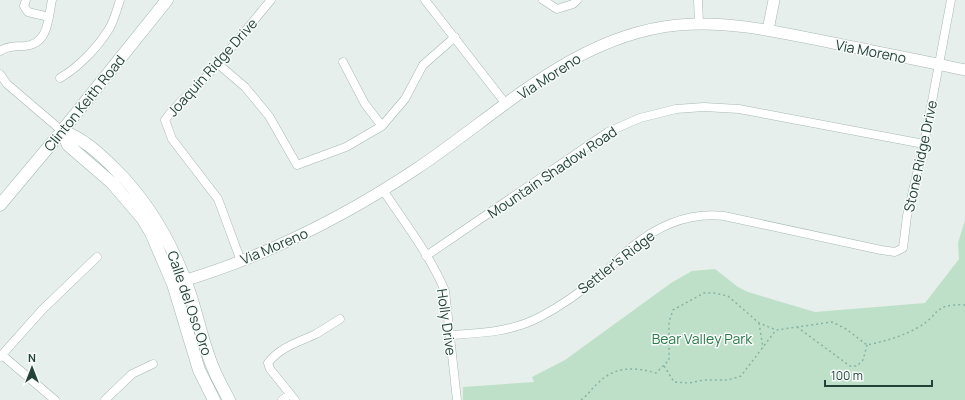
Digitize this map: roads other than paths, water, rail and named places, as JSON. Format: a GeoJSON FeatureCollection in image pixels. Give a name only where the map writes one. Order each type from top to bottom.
{"type":"FeatureCollection","features":[{"type":"Feature","properties":{"kind":"main road","name":"Clinton Keith Road"},"geometry":{"type":"LineString","coordinates":[[0,205],[62,131],[167,0]]}},
{"type":"Feature","properties":{"kind":"main road","name":"Calle del Oso Oro"},"geometry":{"type":"LineString","coordinates":[[62,131],[78,137],[127,181],[151,211],[164,232],[186,280],[214,370],[229,400]]}},
{"type":"Feature","properties":{"kind":"main road","name":"Calle del Oso Oro"},"geometry":{"type":"LineString","coordinates":[[62,131],[68,145],[112,183],[142,218],[155,241],[173,284],[199,370],[214,400]]}},
{"type":"Feature","properties":{"kind":"street"},"geometry":{"type":"LineString","coordinates":[[26,0],[24,6],[28,12],[49,17]]}},
{"type":"Feature","properties":{"kind":"street"},"geometry":{"type":"LineString","coordinates":[[0,51],[16,46],[29,46],[38,42],[46,32],[52,0]]}},
{"type":"Feature","properties":{"kind":"street"},"geometry":{"type":"LineString","coordinates":[[60,78],[72,71],[102,38],[109,28],[120,0]]}},
{"type":"Feature","properties":{"kind":"street","name":"Joaquin Ridge Drive"},"geometry":{"type":"LineString","coordinates":[[241,261],[218,199],[172,139],[165,120],[174,107],[188,97],[218,64],[271,0]]}},
{"type":"Feature","properties":{"kind":"street"},"geometry":{"type":"LineString","coordinates":[[425,0],[506,104]]}},
{"type":"Feature","properties":{"kind":"street"},"geometry":{"type":"LineString","coordinates":[[543,0],[557,9],[573,4],[577,0]]}},
{"type":"Feature","properties":{"kind":"street"},"geometry":{"type":"LineString","coordinates":[[698,0],[699,24]]}},
{"type":"Feature","properties":{"kind":"street"},"geometry":{"type":"LineString","coordinates":[[768,30],[774,0]]}},
{"type":"Feature","properties":{"kind":"street","name":"Stone Ridge Drive"},"geometry":{"type":"LineString","coordinates":[[903,248],[907,216],[924,144],[951,0]]}},
{"type":"Feature","properties":{"kind":"street","name":"Via Moreno"},"geometry":{"type":"LineString","coordinates":[[173,284],[241,261],[303,235],[351,210],[424,164],[552,71],[582,54],[636,32],[699,24],[739,25],[965,70]]}},
{"type":"Feature","properties":{"kind":"street"},"geometry":{"type":"LineString","coordinates":[[218,64],[245,86],[269,116],[287,151],[297,165],[346,147],[382,126],[405,99],[423,65],[455,37]]}},
{"type":"Feature","properties":{"kind":"street"},"geometry":{"type":"LineString","coordinates":[[343,62],[365,104],[382,126]]}},
{"type":"Feature","properties":{"kind":"street"},"geometry":{"type":"LineString","coordinates":[[0,74],[7,84],[62,131]]}},
{"type":"Feature","properties":{"kind":"street","name":"Mountain Shadow Road"},"geometry":{"type":"LineString","coordinates":[[426,256],[608,132],[640,118],[676,109],[704,107],[739,109],[924,144]]}},
{"type":"Feature","properties":{"kind":"street","name":"Holly Drive"},"geometry":{"type":"LineString","coordinates":[[383,190],[440,278],[445,291],[457,400]]}},
{"type":"Feature","properties":{"kind":"street","name":"Settler's Ridge"},"geometry":{"type":"LineString","coordinates":[[451,335],[506,331],[540,317],[601,276],[631,248],[648,235],[672,221],[691,216],[710,214],[724,216],[881,250],[895,252],[903,248]]}},
{"type":"Feature","properties":{"kind":"street"},"geometry":{"type":"LineString","coordinates":[[56,400],[1,356],[42,310],[97,257]]}},
{"type":"Feature","properties":{"kind":"street"},"geometry":{"type":"LineString","coordinates":[[282,400],[293,397],[270,369],[268,363],[274,355],[285,348],[317,333],[340,319]]}},
{"type":"Feature","properties":{"kind":"street"},"geometry":{"type":"LineString","coordinates":[[105,400],[132,374],[153,364]]}},
{"type":"Feature","properties":{"kind":"park label","name":"Bear Valley Park"},"geometry":{"type":"Point","coordinates":[702,338]}}]}
